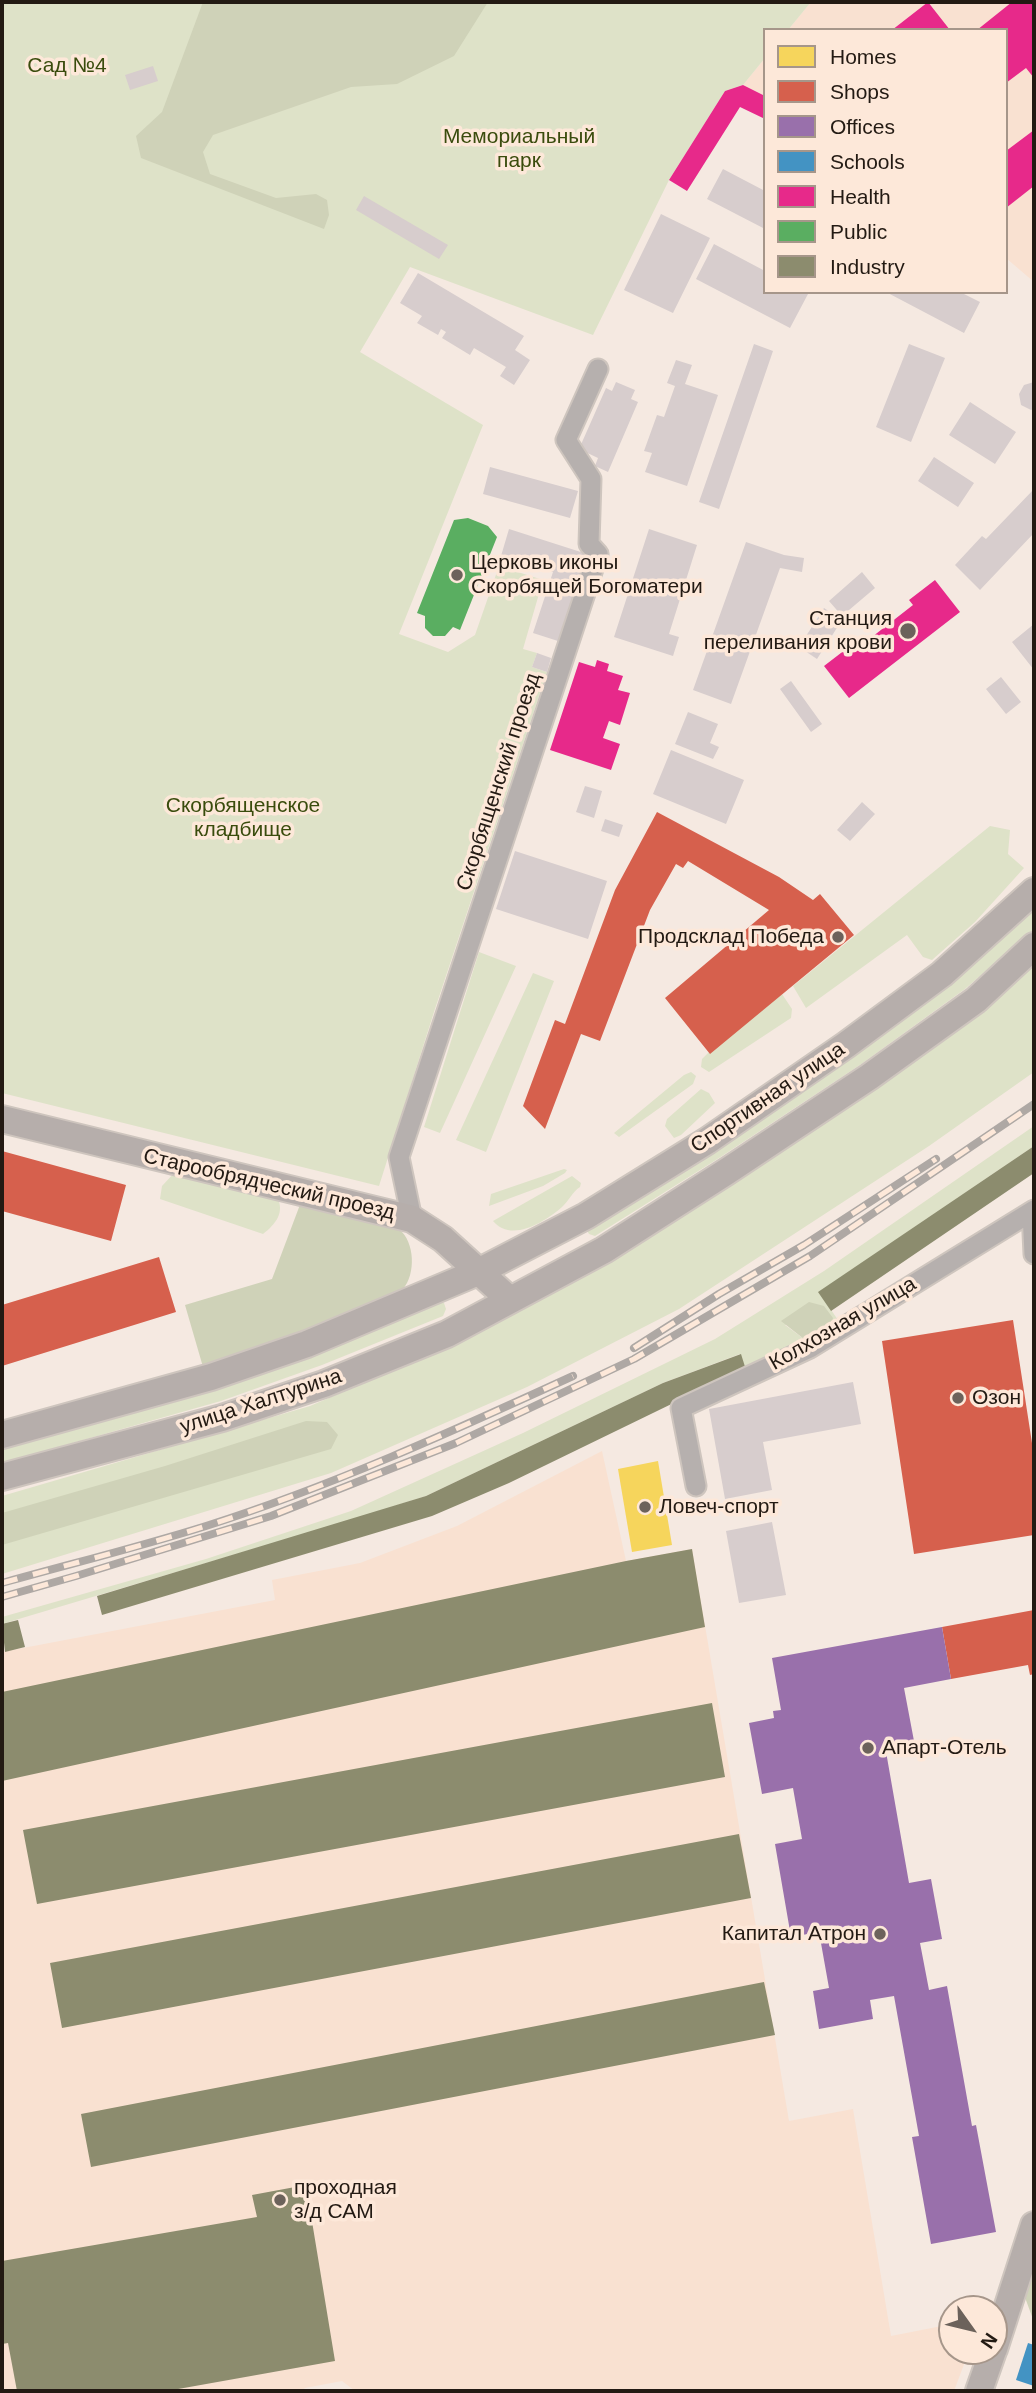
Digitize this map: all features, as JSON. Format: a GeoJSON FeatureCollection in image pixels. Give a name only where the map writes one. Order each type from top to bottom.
{"type":"FeatureCollection","features":[{"type":"Feature","properties":{"kind":"main road","name":"Спортивная улица"},"geometry":{"type":"LineString","coordinates":[[478,1272],[586,1216],[718,1134],[942,974],[1034,891]]}},
{"type":"Feature","properties":{"kind":"main road","name":"Спортивная улица"},"geometry":{"type":"LineString","coordinates":[[510,1300],[604,1250],[858,1084],[976,1000],[1034,946]]}},
{"type":"Feature","properties":{"kind":"main road","name":"Старообрядческий проезд"},"geometry":{"type":"LineString","coordinates":[[2,1119],[412,1219],[443,1239],[510,1300]]}},
{"type":"Feature","properties":{"kind":"main road","name":"улица Халтурина"},"geometry":{"type":"LineString","coordinates":[[2,1435],[211,1377],[283,1352],[478,1272]]}},
{"type":"Feature","properties":{"kind":"main road","name":"улица Халтурина"},"geometry":{"type":"LineString","coordinates":[[2,1477],[222,1418],[324,1384],[447,1334],[510,1300]]}},
{"type":"Feature","properties":{"kind":"main road"},"geometry":{"type":"LineString","coordinates":[[1008,2307],[1034,2225]]}},
{"type":"Feature","properties":{"kind":"main road"},"geometry":{"type":"LineString","coordinates":[[979,2391],[989,2365]]}},
{"type":"Feature","properties":{"kind":"street","name":"Скорбященский проезд"},"geometry":{"type":"LineString","coordinates":[[412,1219],[399,1157],[598,554],[589,544],[591,479],[566,440],[598,369]]}},
{"type":"Feature","properties":{"kind":"street","name":"Колхозная улица"},"geometry":{"type":"LineString","coordinates":[[1033,1211],[1034,1254]]}},
{"type":"Feature","properties":{"kind":"street","name":"Колхозная улица"},"geometry":{"type":"LineString","coordinates":[[696,1486],[681,1408],[810,1348],[1033,1211]]}},
{"type":"Feature","properties":{"kind":"shaded area"},"geometry":{"type":"Polygon","coordinates":[[[811,2],[1034,2],[1034,282],[1008,260],[1008,28],[790,28],[811,2]]]}},
{"type":"Feature","properties":{"kind":"shaded area"},"geometry":{"type":"Polygon","coordinates":[[[763,60],[763,95],[743,85],[763,60]]]}},
{"type":"Feature","properties":{"kind":"shaded area"},"geometry":{"type":"Polygon","coordinates":[[[602,1451],[626,1561],[692,1549],[789,2121],[853,2109],[891,2336],[938,2327],[938,2365],[964,2365],[954,2391],[355,2391],[342,2381],[305,2388],[302,2391],[2,2391],[2,1652],[275,1600],[272,1580],[360,1563],[457,1526],[602,1451]]]}},
{"type":"Feature","properties":{"kind":"green space","name":"Скорбященское кладбище"},"geometry":{"type":"Polygon","coordinates":[[[2,2],[811,2],[790,28],[763,28],[763,60],[743,85],[725,91],[669,180],[593,335],[410,267],[360,352],[483,425],[399,634],[448,652],[475,635],[499,566],[543,580],[523,649],[537,653],[532,667],[547,672],[379,1186],[2,1093],[2,2]]]}},
{"type":"Feature","properties":{"kind":"green space"},"geometry":{"type":"Polygon","coordinates":[[[203,2],[488,2],[454,56],[397,84],[351,87],[213,135],[203,152],[210,174],[276,198],[316,194],[327,200],[329,215],[324,229],[141,158],[136,136],[162,112],[203,2]]]}},
{"type":"Feature","properties":{"kind":"green space"},"geometry":{"type":"Polygon","coordinates":[[[990,826],[1010,830],[1008,854],[1024,868],[975,922],[932,960],[923,957],[907,935],[806,1008],[793,986],[990,826]]]}},
{"type":"Feature","properties":{"kind":"green space"},"geometry":{"type":"Polygon","coordinates":[[[1034,910],[1034,929],[965,989],[860,1065],[716,1160],[595,1236],[589,1234],[585,1227],[854,1053],[957,978],[1034,910]]]}},
{"type":"Feature","properties":{"kind":"green space"},"geometry":{"type":"Polygon","coordinates":[[[479,952],[516,966],[440,1133],[424,1127],[479,952]]]}},
{"type":"Feature","properties":{"kind":"green space"},"geometry":{"type":"Polygon","coordinates":[[[1034,958],[1034,1072],[929,1146],[679,1309],[527,1387],[331,1473],[2,1574],[2,1496],[310,1406],[462,1341],[594,1268],[1034,958]]]}},
{"type":"Feature","properties":{"kind":"green space"},"geometry":{"type":"Polygon","coordinates":[[[533,973],[554,981],[486,1152],[456,1140],[533,973]]]}},
{"type":"Feature","properties":{"kind":"green space"},"geometry":{"type":"Polygon","coordinates":[[[782,994],[792,1009],[791,1018],[709,1072],[701,1067],[702,1059],[709,1052],[782,994]]]}},
{"type":"Feature","properties":{"kind":"green space"},"geometry":{"type":"Polygon","coordinates":[[[691,1072],[696,1076],[693,1084],[619,1137],[614,1133],[684,1075],[691,1072]]]}},
{"type":"Feature","properties":{"kind":"green space"},"geometry":{"type":"Polygon","coordinates":[[[701,1089],[709,1093],[715,1103],[681,1135],[674,1138],[665,1126],[667,1119],[701,1089]]]}},
{"type":"Feature","properties":{"kind":"green space"},"geometry":{"type":"Polygon","coordinates":[[[1034,1126],[1034,1146],[819,1292],[840,1323],[747,1373],[740,1354],[663,1383],[426,1496],[2,1624],[2,1617],[206,1559],[351,1511],[523,1433],[715,1339],[824,1271],[1034,1126]],[[832,1322],[785,1325],[804,1339],[832,1322]]]}},
{"type":"Feature","properties":{"kind":"green space"},"geometry":{"type":"Polygon","coordinates":[[[567,1170],[565,1173],[543,1186],[489,1206],[491,1194],[567,1170]]]}},
{"type":"Feature","properties":{"kind":"green space"},"geometry":{"type":"Polygon","coordinates":[[[175,1172],[277,1197],[280,1213],[263,1234],[160,1199],[162,1186],[175,1172]]]}},
{"type":"Feature","properties":{"kind":"green space"},"geometry":{"type":"Polygon","coordinates":[[[572,1176],[581,1183],[580,1187],[547,1219],[518,1230],[500,1227],[493,1221],[572,1176]]]}},
{"type":"Feature","properties":{"kind":"green space"},"geometry":{"type":"Polygon","coordinates":[[[301,1202],[367,1216],[399,1229],[411,1250],[412,1267],[407,1283],[397,1294],[376,1306],[203,1367],[185,1305],[272,1279],[301,1202]]]}},
{"type":"Feature","properties":{"kind":"green space"},"geometry":{"type":"Polygon","coordinates":[[[437,1301],[444,1303],[446,1309],[443,1316],[322,1365],[221,1401],[2,1463],[2,1449],[217,1384],[437,1301]]]}},
{"type":"Feature","properties":{"kind":"green space"},"geometry":{"type":"Polygon","coordinates":[[[809,1302],[824,1306],[833,1318],[832,1322],[804,1339],[781,1321],[809,1302]]]}},
{"type":"Feature","properties":{"kind":"green space"},"geometry":{"type":"Polygon","coordinates":[[[306,1421],[327,1422],[338,1435],[331,1449],[2,1545],[2,1513],[165,1466],[306,1421]]]}},
{"type":"Feature","properties":{"kind":"green space"},"geometry":{"type":"Polygon","coordinates":[[[1034,2270],[1034,2322],[1023,2292],[1034,2270]]]}},
{"type":"Feature","properties":{"kind":"building: Homes","name":"Ловеч-спорт"},"geometry":{"type":"Polygon","coordinates":[[[658,1461],[672,1545],[632,1552],[618,1469],[658,1461]]]}},
{"type":"Feature","properties":{"kind":"building: Shops"},"geometry":{"type":"Polygon","coordinates":[[[657,812],[779,877],[813,900],[820,894],[854,935],[710,1054],[665,998],[769,910],[688,861],[683,868],[676,864],[650,910],[600,1041],[581,1034],[545,1129],[523,1106],[555,1020],[565,1024],[615,890],[657,812]]]}},
{"type":"Feature","properties":{"kind":"building: Shops"},"geometry":{"type":"Polygon","coordinates":[[[2,1151],[126,1185],[111,1241],[2,1211],[2,1151]]]}},
{"type":"Feature","properties":{"kind":"building: Shops"},"geometry":{"type":"Polygon","coordinates":[[[159,1257],[176,1312],[2,1366],[2,1305],[159,1257]]]}},
{"type":"Feature","properties":{"kind":"building: Shops","name":"Озон"},"geometry":{"type":"Polygon","coordinates":[[[1013,1320],[1034,1456],[1034,1535],[914,1554],[882,1341],[1013,1320]]]}},
{"type":"Feature","properties":{"kind":"building: Shops"},"geometry":{"type":"Polygon","coordinates":[[[1034,1610],[1034,1674],[1030,1675],[1028,1665],[951,1679],[942,1627],[1034,1610]]]}},
{"type":"Feature","properties":{"kind":"building: Offices","name":"Капитал Атрон"},"geometry":{"type":"Polygon","coordinates":[[[942,1627],[951,1679],[904,1688],[914,1741],[885,1746],[909,1883],[931,1879],[942,1939],[920,1943],[929,1990],[947,1986],[972,2126],[976,2125],[996,2232],[931,2244],[912,2137],[919,2136],[894,1996],[870,2000],[873,2019],[819,2029],[813,1991],[829,1988],[819,1932],[791,1937],[775,1844],[802,1839],[793,1788],[762,1794],[749,1723],[774,1718],[773,1711],[781,1710],[772,1658],[942,1627]]]}},
{"type":"Feature","properties":{"kind":"building: Schools"},"geometry":{"type":"Polygon","coordinates":[[[1028,2343],[1034,2345],[1034,2386],[1016,2380],[1028,2343]]]}},
{"type":"Feature","properties":{"kind":"building: Health"},"geometry":{"type":"Polygon","coordinates":[[[928,2],[948,28],[895,28],[928,2]]]}},
{"type":"Feature","properties":{"kind":"building: Health"},"geometry":{"type":"Polygon","coordinates":[[[1012,2],[1034,2],[1034,78],[1026,68],[1008,82],[1008,28],[980,28],[1012,2]]]}},
{"type":"Feature","properties":{"kind":"building: Health"},"geometry":{"type":"Polygon","coordinates":[[[743,85],[763,95],[763,118],[740,107],[687,191],[669,180],[725,91],[743,85]]]}},
{"type":"Feature","properties":{"kind":"building: Health"},"geometry":{"type":"Polygon","coordinates":[[[1034,130],[1034,186],[1008,206],[1008,150],[1034,130]]]}},
{"type":"Feature","properties":{"kind":"building: Health"},"geometry":{"type":"Polygon","coordinates":[[[935,580],[960,612],[849,698],[824,666],[850,646],[854,651],[913,605],[909,600],[935,580]]]}},
{"type":"Feature","properties":{"kind":"building: Health"},"geometry":{"type":"Polygon","coordinates":[[[597,660],[609,664],[607,671],[623,676],[618,690],[630,693],[620,725],[609,721],[603,738],[620,744],[611,770],[550,750],[579,662],[595,667],[597,660]]]}},
{"type":"Feature","properties":{"kind":"building: Public","name":"Церковь иконы Скорбящей Богоматери"},"geometry":{"type":"Polygon","coordinates":[[[468,518],[488,526],[497,537],[460,630],[453,627],[445,636],[433,636],[425,628],[425,616],[417,613],[454,520],[468,518]]]}},
{"type":"Feature","properties":{"kind":"building: Industry"},"geometry":{"type":"Polygon","coordinates":[[[1034,1146],[1034,1173],[831,1311],[818,1292],[1034,1146]]]}},
{"type":"Feature","properties":{"kind":"building: Industry"},"geometry":{"type":"Polygon","coordinates":[[[741,1354],[747,1373],[690,1395],[509,1483],[432,1516],[102,1615],[97,1596],[426,1496],[663,1383],[741,1354]]]}},
{"type":"Feature","properties":{"kind":"building: Industry"},"geometry":{"type":"Polygon","coordinates":[[[692,1549],[705,1627],[2,1781],[2,1692],[692,1549]]]}},
{"type":"Feature","properties":{"kind":"building: Industry"},"geometry":{"type":"Polygon","coordinates":[[[18,1620],[25,1647],[5,1652],[2,1624],[18,1620]]]}},
{"type":"Feature","properties":{"kind":"building: Industry"},"geometry":{"type":"Polygon","coordinates":[[[712,1703],[725,1777],[37,1904],[23,1830],[712,1703]]]}},
{"type":"Feature","properties":{"kind":"building: Industry"},"geometry":{"type":"Polygon","coordinates":[[[739,1834],[751,1898],[62,2028],[50,1963],[739,1834]]]}},
{"type":"Feature","properties":{"kind":"building: Industry"},"geometry":{"type":"Polygon","coordinates":[[[764,1982],[775,2035],[91,2167],[81,2114],[764,1982]]]}},
{"type":"Feature","properties":{"kind":"building: Industry"},"geometry":{"type":"Polygon","coordinates":[[[306,2185],[335,2361],[167,2391],[17,2391],[8,2343],[2,2344],[2,2261],[257,2217],[252,2195],[306,2185]]]}},
{"type":"Feature","properties":{"kind":"building: Other"},"geometry":{"type":"Polygon","coordinates":[[[153,66],[158,81],[130,90],[125,75],[153,66]]]}},
{"type":"Feature","properties":{"kind":"building: Other"},"geometry":{"type":"Polygon","coordinates":[[[723,169],[763,190],[763,228],[707,199],[723,169]]]}},
{"type":"Feature","properties":{"kind":"building: Other"},"geometry":{"type":"Polygon","coordinates":[[[364,196],[448,245],[439,259],[356,210],[364,196]]]}},
{"type":"Feature","properties":{"kind":"building: Other"},"geometry":{"type":"Polygon","coordinates":[[[661,214],[710,238],[673,313],[624,290],[661,214]]]}},
{"type":"Feature","properties":{"kind":"building: Other"},"geometry":{"type":"Polygon","coordinates":[[[714,244],[763,270],[763,294],[808,294],[790,328],[696,279],[714,244]]]}},
{"type":"Feature","properties":{"kind":"building: Other"},"geometry":{"type":"Polygon","coordinates":[[[418,273],[524,336],[515,350],[530,360],[514,385],[500,376],[506,367],[474,348],[470,355],[442,338],[446,332],[441,329],[438,335],[417,323],[422,316],[400,303],[418,273]]]}},
{"type":"Feature","properties":{"kind":"building: Other"},"geometry":{"type":"Polygon","coordinates":[[[890,294],[964,294],[980,302],[964,333],[890,294]]]}},
{"type":"Feature","properties":{"kind":"building: Other"},"geometry":{"type":"Polygon","coordinates":[[[754,344],[773,351],[719,509],[699,502],[754,344]]]}},
{"type":"Feature","properties":{"kind":"building: Other"},"geometry":{"type":"Polygon","coordinates":[[[909,344],[945,358],[911,442],[876,427],[909,344]]]}},
{"type":"Feature","properties":{"kind":"building: Other"},"geometry":{"type":"Polygon","coordinates":[[[676,360],[692,365],[685,384],[718,395],[687,486],[645,472],[652,453],[644,451],[657,415],[664,417],[675,386],[667,383],[676,360]]]}},
{"type":"Feature","properties":{"kind":"building: Other"},"geometry":{"type":"Polygon","coordinates":[[[616,382],[635,390],[631,399],[638,402],[608,472],[595,466],[598,458],[579,449],[606,388],[612,391],[616,382]]]}},
{"type":"Feature","properties":{"kind":"building: Other"},"geometry":{"type":"Polygon","coordinates":[[[1034,382],[1034,409],[1031,410],[1021,405],[1019,394],[1024,385],[1034,382]]]}},
{"type":"Feature","properties":{"kind":"building: Other"},"geometry":{"type":"Polygon","coordinates":[[[970,402],[1016,432],[995,464],[949,435],[970,402]]]}},
{"type":"Feature","properties":{"kind":"building: Other"},"geometry":{"type":"Polygon","coordinates":[[[934,457],[974,483],[958,507],[918,481],[934,457]]]}},
{"type":"Feature","properties":{"kind":"building: Other"},"geometry":{"type":"Polygon","coordinates":[[[490,467],[578,491],[570,518],[483,494],[490,467]]]}},
{"type":"Feature","properties":{"kind":"building: Other"},"geometry":{"type":"Polygon","coordinates":[[[1034,489],[1034,533],[980,590],[955,565],[982,536],[986,539],[1034,489]]]}},
{"type":"Feature","properties":{"kind":"building: Other"},"geometry":{"type":"Polygon","coordinates":[[[509,529],[587,554],[558,641],[533,633],[553,572],[501,556],[509,529]]]}},
{"type":"Feature","properties":{"kind":"building: Other"},"geometry":{"type":"Polygon","coordinates":[[[649,529],[697,545],[669,634],[679,637],[673,656],[614,637],[649,529]]]}},
{"type":"Feature","properties":{"kind":"building: Other"},"geometry":{"type":"Polygon","coordinates":[[[746,542],[784,555],[804,558],[802,572],[780,568],[731,704],[693,690],[746,542]]]}},
{"type":"Feature","properties":{"kind":"building: Other"},"geometry":{"type":"Polygon","coordinates":[[[862,572],[875,588],[842,616],[829,601],[862,572]]]}},
{"type":"Feature","properties":{"kind":"building: Other"},"geometry":{"type":"Polygon","coordinates":[[[824,608],[842,620],[817,659],[799,647],[824,608]]]}},
{"type":"Feature","properties":{"kind":"building: Other"},"geometry":{"type":"Polygon","coordinates":[[[1034,624],[1034,670],[1012,642],[1034,624]]]}},
{"type":"Feature","properties":{"kind":"building: Other"},"geometry":{"type":"Polygon","coordinates":[[[537,653],[551,658],[547,672],[532,667],[537,653]]]}},
{"type":"Feature","properties":{"kind":"building: Other"},"geometry":{"type":"Polygon","coordinates":[[[1001,677],[1021,702],[1006,714],[986,689],[1001,677]]]}},
{"type":"Feature","properties":{"kind":"building: Other"},"geometry":{"type":"Polygon","coordinates":[[[791,681],[822,724],[811,732],[780,689],[791,681]]]}},
{"type":"Feature","properties":{"kind":"building: Other"},"geometry":{"type":"Polygon","coordinates":[[[688,712],[718,724],[710,743],[719,747],[713,759],[675,744],[688,712]]]}},
{"type":"Feature","properties":{"kind":"building: Other"},"geometry":{"type":"Polygon","coordinates":[[[671,750],[744,780],[726,824],[653,794],[671,750]]]}},
{"type":"Feature","properties":{"kind":"building: Other"},"geometry":{"type":"Polygon","coordinates":[[[585,786],[602,791],[594,818],[576,812],[585,786]]]}},
{"type":"Feature","properties":{"kind":"building: Other"},"geometry":{"type":"Polygon","coordinates":[[[862,802],[875,814],[850,841],[837,830],[862,802]]]}},
{"type":"Feature","properties":{"kind":"building: Other"},"geometry":{"type":"Polygon","coordinates":[[[605,819],[623,825],[619,837],[601,831],[605,819]]]}},
{"type":"Feature","properties":{"kind":"building: Other"},"geometry":{"type":"Polygon","coordinates":[[[515,851],[607,881],[588,939],[496,909],[515,851]]]}},
{"type":"Feature","properties":{"kind":"building: Other"},"geometry":{"type":"Polygon","coordinates":[[[853,1382],[861,1424],[763,1442],[772,1490],[725,1499],[709,1409],[853,1382]]]}},
{"type":"Feature","properties":{"kind":"building: Other"},"geometry":{"type":"Polygon","coordinates":[[[772,1522],[786,1595],[739,1603],[726,1531],[772,1522]]]}},
{"type":"Feature","properties":{"kind":"railway"},"geometry":{"type":"LineString","coordinates":[[2,1597],[271,1516],[456,1443],[634,1359],[810,1256],[1034,1104]]}},
{"type":"Feature","properties":{"kind":"railway"},"geometry":{"type":"LineString","coordinates":[[634,1348],[719,1294],[804,1245],[936,1159]]}},
{"type":"Feature","properties":{"kind":"railway"},"geometry":{"type":"LineString","coordinates":[[2,1583],[206,1526],[300,1493],[392,1457],[573,1376]]}},
{"type":"Feature","properties":{"kind":"place","name":"Церковь иконы Скорбящей Богоматери"},"geometry":{"type":"Point","coordinates":[457,575]}},
{"type":"Feature","properties":{"kind":"place","name":"Станция переливания крови"},"geometry":{"type":"Point","coordinates":[908,631]}},
{"type":"Feature","properties":{"kind":"place","name":"Продсклад Победа"},"geometry":{"type":"Point","coordinates":[838,937]}},
{"type":"Feature","properties":{"kind":"place","name":"Озон"},"geometry":{"type":"Point","coordinates":[958,1398]}},
{"type":"Feature","properties":{"kind":"place","name":"Ловеч-спорт"},"geometry":{"type":"Point","coordinates":[645,1507]}},
{"type":"Feature","properties":{"kind":"place","name":"Апарт-Отель"},"geometry":{"type":"Point","coordinates":[868,1748]}},
{"type":"Feature","properties":{"kind":"place","name":"Капитал Атрон"},"geometry":{"type":"Point","coordinates":[880,1934]}},
{"type":"Feature","properties":{"kind":"place","name":"проходная з/д САМ"},"geometry":{"type":"Point","coordinates":[280,2200]}},
{"type":"Feature","properties":{"kind":"park label","name":"Сад №4"},"geometry":{"type":"Point","coordinates":[67,66]}},
{"type":"Feature","properties":{"kind":"park label","name":"Мемориальный парк"},"geometry":{"type":"Point","coordinates":[519,149]}}]}
